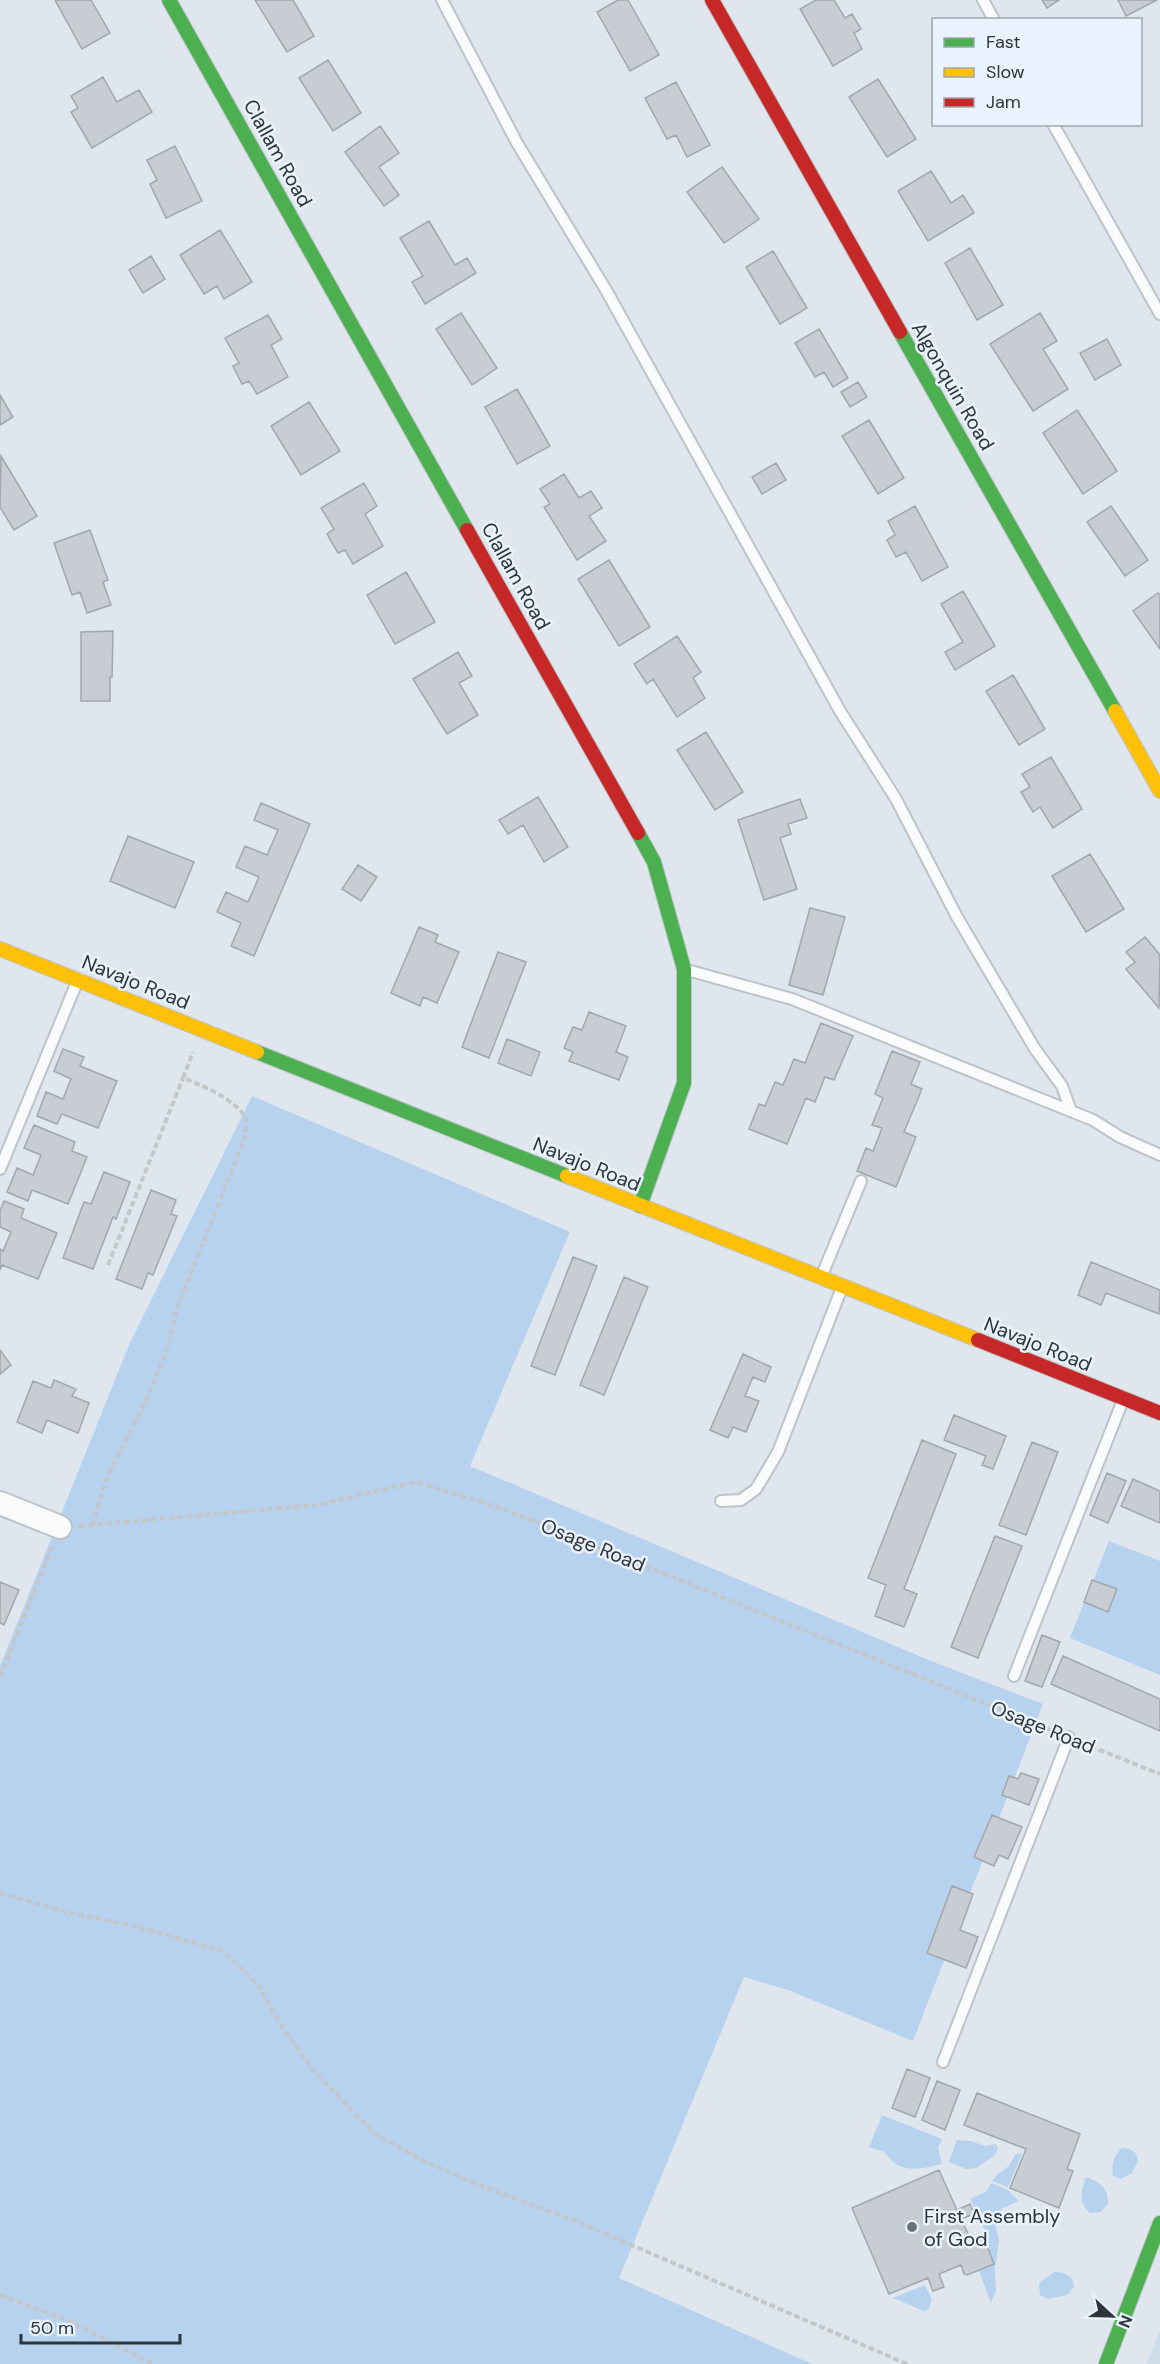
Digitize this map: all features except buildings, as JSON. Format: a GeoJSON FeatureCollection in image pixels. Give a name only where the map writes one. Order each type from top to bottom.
{"type":"FeatureCollection","features":[{"type":"Feature","properties":{"kind":"street","name":"Clallam Road"},"geometry":{"type":"LineString","coordinates":[[170,0],[654,862],[684,969],[684,1083],[640,1206]]}},
{"type":"Feature","properties":{"kind":"street","name":"Algonquin Road"},"geometry":{"type":"LineString","coordinates":[[712,0],[1160,791]]}},
{"type":"Feature","properties":{"kind":"street","name":"Navajo Road"},"geometry":{"type":"LineString","coordinates":[[0,949],[1160,1413]]}},
{"type":"Feature","properties":{"kind":"street"},"geometry":{"type":"LineString","coordinates":[[0,1503],[60,1527]]}},
{"type":"Feature","properties":{"kind":"street"},"geometry":{"type":"LineString","coordinates":[[1106,2364],[1160,2223]]}},
{"type":"Feature","properties":{"kind":"lane"},"geometry":{"type":"LineString","coordinates":[[442,0],[517,143],[606,290],[840,711],[896,799],[957,917],[1035,1049],[1062,1086],[1071,1111]]}},
{"type":"Feature","properties":{"kind":"lane"},"geometry":{"type":"LineString","coordinates":[[983,0],[993,18]]}},
{"type":"Feature","properties":{"kind":"lane"},"geometry":{"type":"LineString","coordinates":[[1054,126],[1160,314]]}},
{"type":"Feature","properties":{"kind":"lane"},"geometry":{"type":"LineString","coordinates":[[684,969],[792,999],[1071,1111],[1160,1155]]}},
{"type":"Feature","properties":{"kind":"lane"},"geometry":{"type":"LineString","coordinates":[[0,1169],[78,979]]}},
{"type":"Feature","properties":{"kind":"lane"},"geometry":{"type":"LineString","coordinates":[[821,1278],[861,1181]]}},
{"type":"Feature","properties":{"kind":"lane"},"geometry":{"type":"LineString","coordinates":[[721,1501],[741,1500],[756,1489],[778,1452],[842,1287]]}},
{"type":"Feature","properties":{"kind":"lane"},"geometry":{"type":"LineString","coordinates":[[1014,1676],[1124,1399]]}},
{"type":"Feature","properties":{"kind":"lane"},"geometry":{"type":"LineString","coordinates":[[943,2062],[1069,1737]]}},
{"type":"Feature","properties":{"kind":"path"},"geometry":{"type":"LineString","coordinates":[[108,1265],[203,1030]]}},
{"type":"Feature","properties":{"kind":"path"},"geometry":{"type":"LineString","coordinates":[[92,1525],[108,1475],[144,1405],[166,1353],[177,1308],[245,1138],[246,1117],[235,1103],[218,1092],[183,1078]]}},
{"type":"Feature","properties":{"kind":"path","name":"Osage Road"},"geometry":{"type":"LineString","coordinates":[[60,1527],[317,1506],[416,1482],[504,1509],[1160,1774]]}},
{"type":"Feature","properties":{"kind":"path"},"geometry":{"type":"LineString","coordinates":[[0,1677],[60,1527]]}},
{"type":"Feature","properties":{"kind":"path"},"geometry":{"type":"LineString","coordinates":[[0,1893],[66,1912],[138,1927],[223,1951],[259,1986],[281,2025],[314,2071],[375,2134],[424,2161],[479,2185],[576,2221],[907,2364]]}},
{"type":"Feature","properties":{"kind":"path"},"geometry":{"type":"LineString","coordinates":[[0,2295],[74,2323],[152,2364]]}},
{"type":"Feature","properties":{"kind":"shaded area"},"geometry":{"type":"Polygon","coordinates":[[[252,1096],[570,1232],[470,1466],[931,1661],[1043,1704],[913,2041],[788,1990],[744,1977],[619,2278],[812,2364],[0,2364],[0,1666],[129,1345],[252,1096]]]}},
{"type":"Feature","properties":{"kind":"shaded area"},"geometry":{"type":"Polygon","coordinates":[[[1109,1541],[1160,1561],[1160,1675],[1070,1638],[1109,1541]]]}},
{"type":"Feature","properties":{"kind":"shaded area"},"geometry":{"type":"Polygon","coordinates":[[[882,2115],[942,2139],[938,2148],[942,2164],[918,2168],[903,2167],[890,2159],[885,2152],[869,2147],[882,2115]]]}},
{"type":"Feature","properties":{"kind":"shaded area"},"geometry":{"type":"Polygon","coordinates":[[[957,2140],[971,2141],[985,2146],[996,2144],[998,2149],[994,2156],[976,2168],[966,2169],[949,2162],[957,2140]]]}},
{"type":"Feature","properties":{"kind":"shaded area"},"geometry":{"type":"Polygon","coordinates":[[[1122,2148],[1133,2151],[1138,2161],[1132,2173],[1121,2179],[1113,2176],[1112,2168],[1115,2157],[1122,2148]]]}},
{"type":"Feature","properties":{"kind":"shaded area"},"geometry":{"type":"Polygon","coordinates":[[[1022,2154],[1008,2187],[992,2181],[1009,2166],[1015,2155],[1022,2154]]]}},
{"type":"Feature","properties":{"kind":"shaded area"},"geometry":{"type":"Polygon","coordinates":[[[1086,2177],[1100,2184],[1107,2193],[1108,2204],[1101,2212],[1090,2213],[1082,2201],[1086,2177]]]}},
{"type":"Feature","properties":{"kind":"shaded area"},"geometry":{"type":"Polygon","coordinates":[[[991,2183],[1008,2190],[1019,2201],[1003,2208],[995,2223],[999,2241],[995,2268],[996,2291],[991,2303],[979,2271],[987,2267],[988,2241],[970,2199],[987,2191],[991,2183]]]}},
{"type":"Feature","properties":{"kind":"shaded area"},"geometry":{"type":"Polygon","coordinates":[[[1054,2272],[1068,2275],[1073,2280],[1074,2287],[1067,2295],[1048,2299],[1040,2295],[1039,2283],[1054,2272]]]}},
{"type":"Feature","properties":{"kind":"shaded area"},"geometry":{"type":"Polygon","coordinates":[[[925,2285],[932,2300],[928,2310],[924,2311],[893,2298],[925,2285]]]}},
{"type":"Feature","properties":{"kind":"shaded area"},"geometry":{"type":"Polygon","coordinates":[[[1160,2330],[1160,2364],[1147,2364],[1160,2330]]]}},
{"type":"Feature","properties":{"kind":"traffic: fast"},"geometry":{"type":"LineString","coordinates":[[169,0],[467,530]]}},
{"type":"Feature","properties":{"kind":"traffic: fast"},"geometry":{"type":"LineString","coordinates":[[900,332],[1115,711]]}},
{"type":"Feature","properties":{"kind":"traffic: fast"},"geometry":{"type":"LineString","coordinates":[[638,833],[654,862],[684,969],[684,1083],[640,1206]]}},
{"type":"Feature","properties":{"kind":"traffic: fast"},"geometry":{"type":"LineString","coordinates":[[257,1052],[567,1176]]}},
{"type":"Feature","properties":{"kind":"traffic: fast"},"geometry":{"type":"LineString","coordinates":[[1106,2364],[1160,2223]]}},
{"type":"Feature","properties":{"kind":"traffic: slow"},"geometry":{"type":"LineString","coordinates":[[1115,711],[1160,791]]}},
{"type":"Feature","properties":{"kind":"traffic: slow"},"geometry":{"type":"LineString","coordinates":[[0,949],[257,1052]]}},
{"type":"Feature","properties":{"kind":"traffic: slow"},"geometry":{"type":"LineString","coordinates":[[567,1176],[978,1340]]}},
{"type":"Feature","properties":{"kind":"traffic: jam"},"geometry":{"type":"LineString","coordinates":[[712,0],[900,332]]}},
{"type":"Feature","properties":{"kind":"traffic: jam"},"geometry":{"type":"LineString","coordinates":[[467,530],[638,833]]}},
{"type":"Feature","properties":{"kind":"traffic: jam"},"geometry":{"type":"LineString","coordinates":[[978,1340],[1160,1413]]}},
{"type":"Feature","properties":{"kind":"place","name":"First Assembly of God"},"geometry":{"type":"Point","coordinates":[912,2227]}}]}
